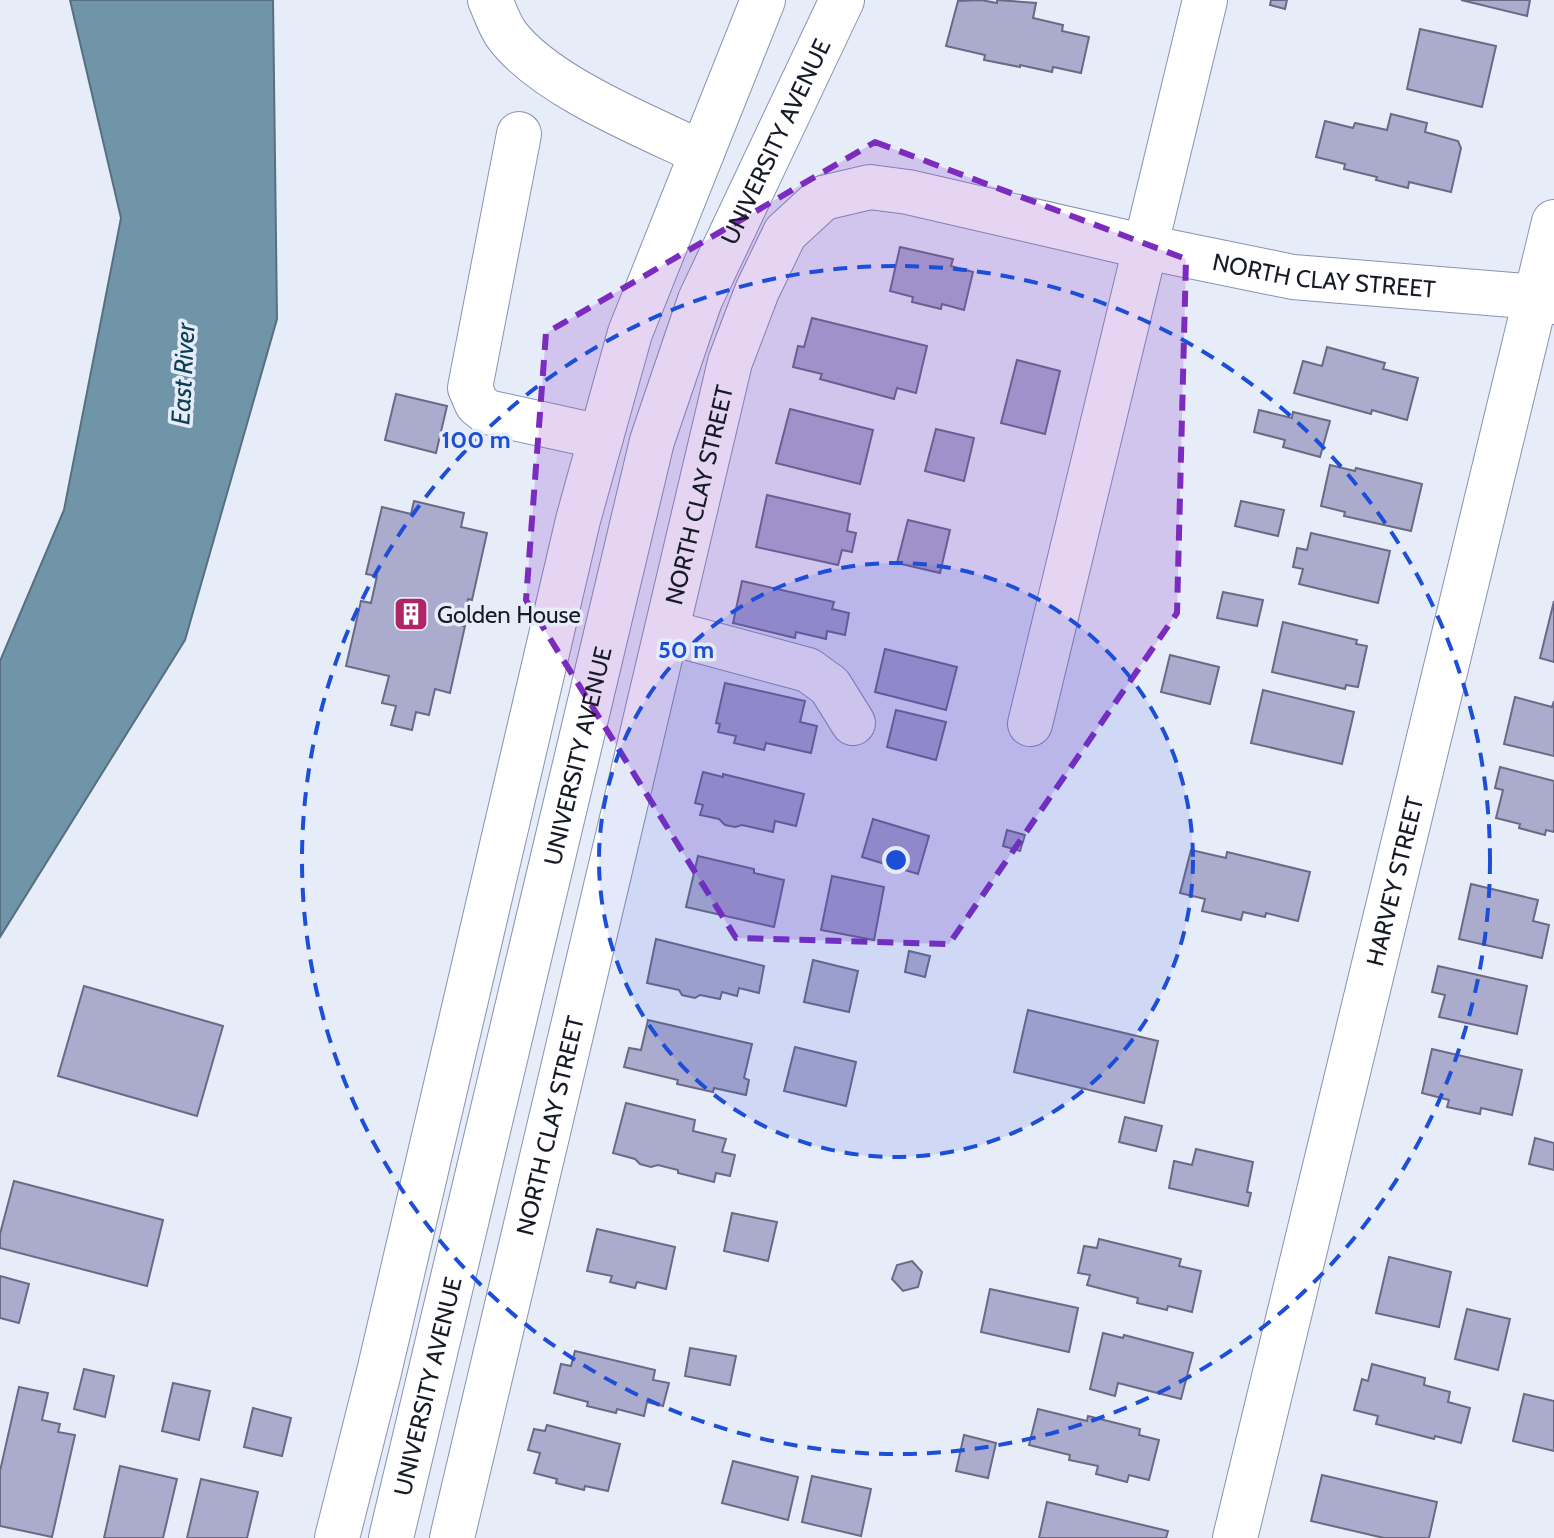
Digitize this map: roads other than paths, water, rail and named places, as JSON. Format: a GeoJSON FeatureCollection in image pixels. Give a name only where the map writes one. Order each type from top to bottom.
{"type":"FeatureCollection","features":[{"type":"Feature","properties":{"kind":"street"},"geometry":{"type":"LineString","coordinates":[[490,0],[506,34],[543,69],[622,116],[702,153]]}},
{"type":"Feature","properties":{"kind":"street","name":"UNIVERSITY AVENUE"},"geometry":{"type":"LineString","coordinates":[[337,1538],[383,1357],[578,520],[630,333],[763,0]]}},
{"type":"Feature","properties":{"kind":"street","name":"UNIVERSITY AVENUE"},"geometry":{"type":"LineString","coordinates":[[391,1538],[652,441],[700,300],[842,0]]}},
{"type":"Feature","properties":{"kind":"street"},"geometry":{"type":"LineString","coordinates":[[1030,724],[1205,0]]}},
{"type":"Feature","properties":{"kind":"street"},"geometry":{"type":"LineString","coordinates":[[519,134],[470,388],[477,404],[487,412],[601,437]]}},
{"type":"Feature","properties":{"kind":"street","name":"NORTH CLAY STREET"},"geometry":{"type":"LineString","coordinates":[[452,1538],[730,362],[757,291],[785,233],[823,198],[870,187],[908,192],[1293,277],[1545,299]]}},
{"type":"Feature","properties":{"kind":"street","name":"HARVEY STREET"},"geometry":{"type":"LineString","coordinates":[[1235,1538],[1545,299],[1554,222]]}},
{"type":"Feature","properties":{"kind":"street"},"geometry":{"type":"LineString","coordinates":[[667,632],[808,670],[830,686],[853,723]]}},
{"type":"Feature","properties":{"kind":"water","name":"East River"},"geometry":{"type":"Polygon","coordinates":[[[70,0],[273,0],[277,319],[185,640],[0,937],[0,661],[64,510],[121,218],[70,0]]]}},
{"type":"Feature","properties":{"kind":"place","name":"Golden House"},"geometry":{"type":"Point","coordinates":[411,614]}}]}
